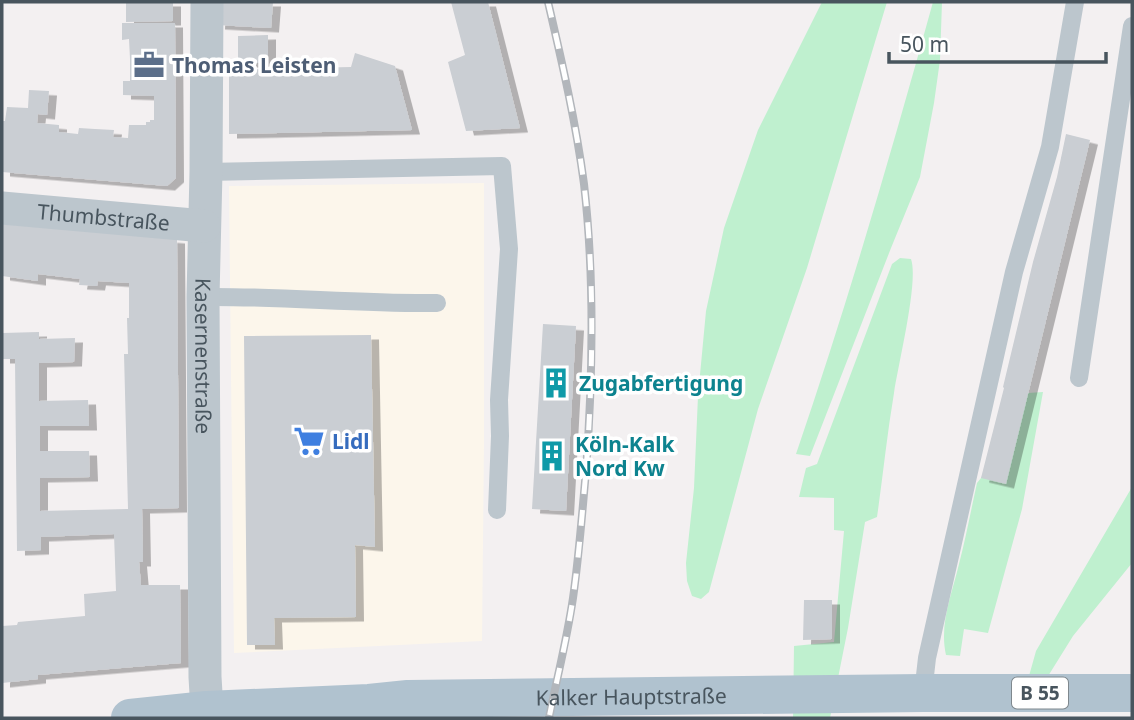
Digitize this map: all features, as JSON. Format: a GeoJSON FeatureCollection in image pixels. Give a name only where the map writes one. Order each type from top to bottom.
{"type":"FeatureCollection","features":[{"type":"Feature","properties":{"kind":"main road","name":"Kalker Hauptstraße"},"geometry":{"type":"LineString","coordinates":[[130,718],[369,703],[408,709],[923,693],[1132,693]]}},
{"type":"Feature","properties":{"kind":"street","name":"Kasernenstraße"},"geometry":{"type":"LineString","coordinates":[[207,2],[203,297],[205,663],[208,714]]}},
{"type":"Feature","properties":{"kind":"street","name":"Thumbstraße"},"geometry":{"type":"LineString","coordinates":[[2,208],[204,226]]}},
{"type":"Feature","properties":{"kind":"lane"},"geometry":{"type":"LineString","coordinates":[[923,693],[927,658],[1014,272],[1050,147],[1075,2]]}},
{"type":"Feature","properties":{"kind":"lane"},"geometry":{"type":"LineString","coordinates":[[1079,378],[1132,26]]}},
{"type":"Feature","properties":{"kind":"lane"},"geometry":{"type":"LineString","coordinates":[[206,172],[502,166],[509,249],[499,400],[496,510]]}},
{"type":"Feature","properties":{"kind":"lane"},"geometry":{"type":"LineString","coordinates":[[203,297],[437,303]]}},
{"type":"Feature","properties":{"kind":"shaded area"},"geometry":{"type":"Polygon","coordinates":[[[484,183],[482,641],[234,653],[229,186],[484,183]]]}},
{"type":"Feature","properties":{"kind":"green space"},"geometry":{"type":"Polygon","coordinates":[[[822,2],[887,2],[807,268],[758,409],[709,592],[701,599],[692,596],[687,581],[686,563],[706,311],[724,228],[758,130],[822,2]]]}},
{"type":"Feature","properties":{"kind":"green space"},"geometry":{"type":"Polygon","coordinates":[[[933,2],[942,2],[940,60],[920,177],[810,456],[796,454],[868,229],[933,2]]]}},
{"type":"Feature","properties":{"kind":"green space"},"geometry":{"type":"Polygon","coordinates":[[[900,258],[911,259],[912,285],[877,517],[865,522],[830,718],[793,718],[794,646],[834,642],[844,531],[834,530],[834,498],[799,497],[806,468],[817,464],[892,264],[900,258]]]}},
{"type":"Feature","properties":{"kind":"green space"},"geometry":{"type":"Polygon","coordinates":[[[1043,392],[1022,509],[988,633],[964,629],[960,656],[946,655],[945,620],[977,483],[1028,393],[1043,392]]]}},
{"type":"Feature","properties":{"kind":"green space"},"geometry":{"type":"Polygon","coordinates":[[[1132,487],[1132,563],[1073,636],[1045,681],[1029,676],[1036,651],[1132,487]]]}},
{"type":"Feature","properties":{"kind":"building"},"geometry":{"type":"Polygon","coordinates":[[[126,2],[173,2],[173,21],[126,22],[126,2]]]}},
{"type":"Feature","properties":{"kind":"building"},"geometry":{"type":"Polygon","coordinates":[[[218,2],[273,2],[271,28],[217,25],[218,2]]]}},
{"type":"Feature","properties":{"kind":"building"},"geometry":{"type":"Polygon","coordinates":[[[451,2],[488,2],[520,128],[466,131],[448,62],[465,55],[451,2]]]}},
{"type":"Feature","properties":{"kind":"building"},"geometry":{"type":"Polygon","coordinates":[[[122,23],[175,23],[176,178],[167,186],[2,172],[2,121],[5,121],[7,107],[28,108],[29,90],[49,91],[47,115],[38,114],[37,123],[59,125],[59,132],[78,134],[79,128],[114,130],[113,137],[128,138],[129,125],[146,125],[146,122],[154,120],[154,96],[123,95],[123,81],[130,81],[130,59],[129,39],[122,40],[122,23]]]}},
{"type":"Feature","properties":{"kind":"building"},"geometry":{"type":"Polygon","coordinates":[[[268,35],[268,63],[238,63],[238,36],[268,35]]]}},
{"type":"Feature","properties":{"kind":"building"},"geometry":{"type":"Polygon","coordinates":[[[355,53],[395,66],[412,130],[229,134],[229,70],[351,67],[355,53]]]}},
{"type":"Feature","properties":{"kind":"building"},"geometry":{"type":"Polygon","coordinates":[[[1066,134],[1090,140],[1006,484],[981,478],[1066,134]]]}},
{"type":"Feature","properties":{"kind":"building"},"geometry":{"type":"Polygon","coordinates":[[[2,224],[177,239],[179,508],[142,509],[143,562],[139,562],[141,585],[180,585],[181,663],[38,675],[38,679],[2,683],[2,626],[85,616],[84,594],[116,591],[114,534],[41,537],[41,550],[17,551],[15,359],[2,359],[2,333],[39,332],[39,339],[75,338],[74,362],[39,363],[39,401],[88,400],[89,426],[40,426],[40,451],[89,451],[90,477],[40,478],[40,511],[128,509],[124,354],[128,354],[129,283],[98,281],[97,286],[79,285],[80,279],[38,274],[38,281],[2,276],[2,224]]]}},
{"type":"Feature","properties":{"kind":"building","name":"Zugabfertigung"},"geometry":{"type":"Polygon","coordinates":[[[543,324],[576,326],[566,511],[532,509],[543,324]]]}},
{"type":"Feature","properties":{"kind":"building","name":"Lidl"},"geometry":{"type":"Polygon","coordinates":[[[371,335],[375,547],[355,545],[356,617],[274,618],[275,645],[247,645],[244,336],[371,335]]]}},
{"type":"Feature","properties":{"kind":"building"},"geometry":{"type":"Polygon","coordinates":[[[804,600],[832,600],[832,639],[803,640],[804,600]]]}},
{"type":"Feature","properties":{"kind":"railway"},"geometry":{"type":"LineString","coordinates":[[548,2],[573,115],[584,184],[592,328],[586,471],[577,566],[568,628],[549,718]]}},
{"type":"Feature","properties":{"kind":"place","name":"Thomas Leisten"},"geometry":{"type":"Point","coordinates":[149,65]}},
{"type":"Feature","properties":{"kind":"place","name":"Zugabfertigung"},"geometry":{"type":"Point","coordinates":[556,383]}},
{"type":"Feature","properties":{"kind":"place","name":"Lidl"},"geometry":{"type":"Point","coordinates":[309,441]}},
{"type":"Feature","properties":{"kind":"place","name":"Köln-Kalk Nord Kw"},"geometry":{"type":"Point","coordinates":[552,456]}}]}
